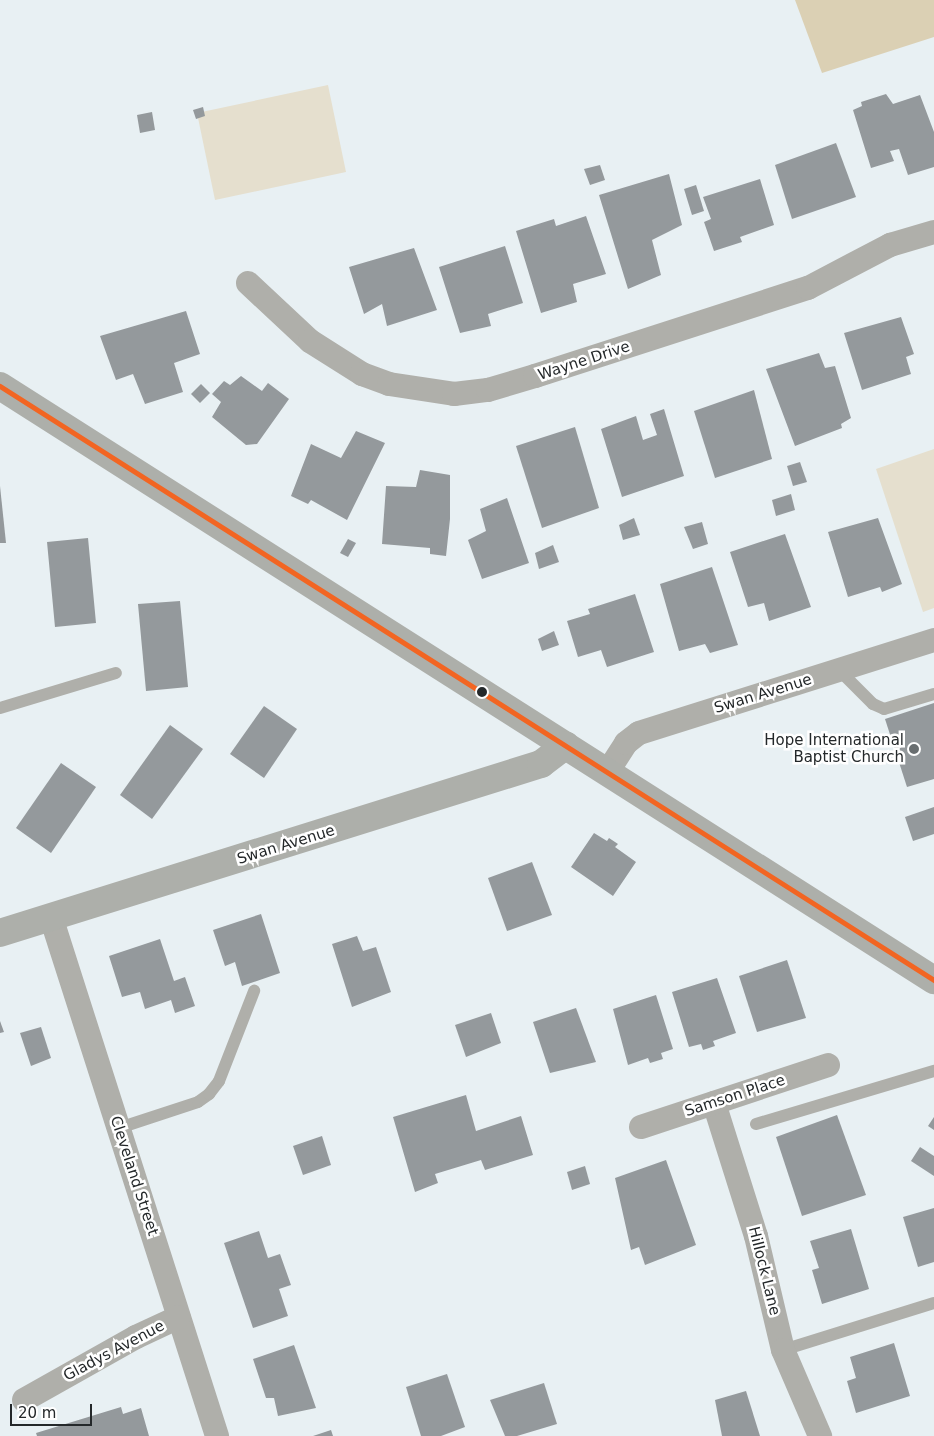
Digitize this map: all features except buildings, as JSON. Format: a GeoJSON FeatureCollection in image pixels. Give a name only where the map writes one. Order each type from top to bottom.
{"type":"FeatureCollection","features":[{"type":"Feature","properties":{"kind":"street","name":"Wayne Drive"},"geometry":{"type":"LineString","coordinates":[[248,284],[310,341],[362,374],[389,384],[454,394],[488,390],[535,376],[808,288],[890,245],[934,232]]}},
{"type":"Feature","properties":{"kind":"street"},"geometry":{"type":"LineString","coordinates":[[0,386],[934,980]]}},
{"type":"Feature","properties":{"kind":"street","name":"Swan Avenue"},"geometry":{"type":"LineString","coordinates":[[608,771],[626,743],[639,733],[934,640]]}},
{"type":"Feature","properties":{"kind":"street","name":"Swan Avenue"},"geometry":{"type":"LineString","coordinates":[[0,933],[541,764],[566,745]]}},
{"type":"Feature","properties":{"kind":"street","name":"Cleveland Street"},"geometry":{"type":"LineString","coordinates":[[51,916],[217,1436]]}},
{"type":"Feature","properties":{"kind":"street","name":"Samson Place"},"geometry":{"type":"LineString","coordinates":[[641,1127],[828,1066]]}},
{"type":"Feature","properties":{"kind":"street","name":"Hillock Lane"},"geometry":{"type":"LineString","coordinates":[[714,1103],[756,1236],[783,1350],[820,1436]]}},
{"type":"Feature","properties":{"kind":"street","name":"Gladys Avenue"},"geometry":{"type":"LineString","coordinates":[[24,1400],[136,1337],[179,1317]]}},
{"type":"Feature","properties":{"kind":"lane"},"geometry":{"type":"LineString","coordinates":[[839,670],[873,704],[884,709],[934,694]]}},
{"type":"Feature","properties":{"kind":"lane"},"geometry":{"type":"LineString","coordinates":[[0,708],[116,673]]}},
{"type":"Feature","properties":{"kind":"lane"},"geometry":{"type":"LineString","coordinates":[[118,1128],[198,1102],[209,1094],[219,1082],[254,991]]}},
{"type":"Feature","properties":{"kind":"lane"},"geometry":{"type":"LineString","coordinates":[[756,1124],[934,1071]]}},
{"type":"Feature","properties":{"kind":"lane"},"geometry":{"type":"LineString","coordinates":[[783,1350],[934,1303]]}},
{"type":"Feature","properties":{"kind":"shaded area"},"geometry":{"type":"Polygon","coordinates":[[[795,0],[934,0],[934,37],[822,73],[795,0]]]}},
{"type":"Feature","properties":{"kind":"shaded area"},"geometry":{"type":"Polygon","coordinates":[[[328,85],[346,172],[215,200],[197,113],[328,85]]]}},
{"type":"Feature","properties":{"kind":"shaded area"},"geometry":{"type":"Polygon","coordinates":[[[934,449],[934,608],[923,612],[876,469],[934,449]]]}},
{"type":"Feature","properties":{"kind":"transit line"},"geometry":{"type":"LineString","coordinates":[[0,386],[934,980]]}},
{"type":"Feature","properties":{"kind":"place","name":"Hope International Baptist Church"},"geometry":{"type":"Point","coordinates":[914,749]}}]}
